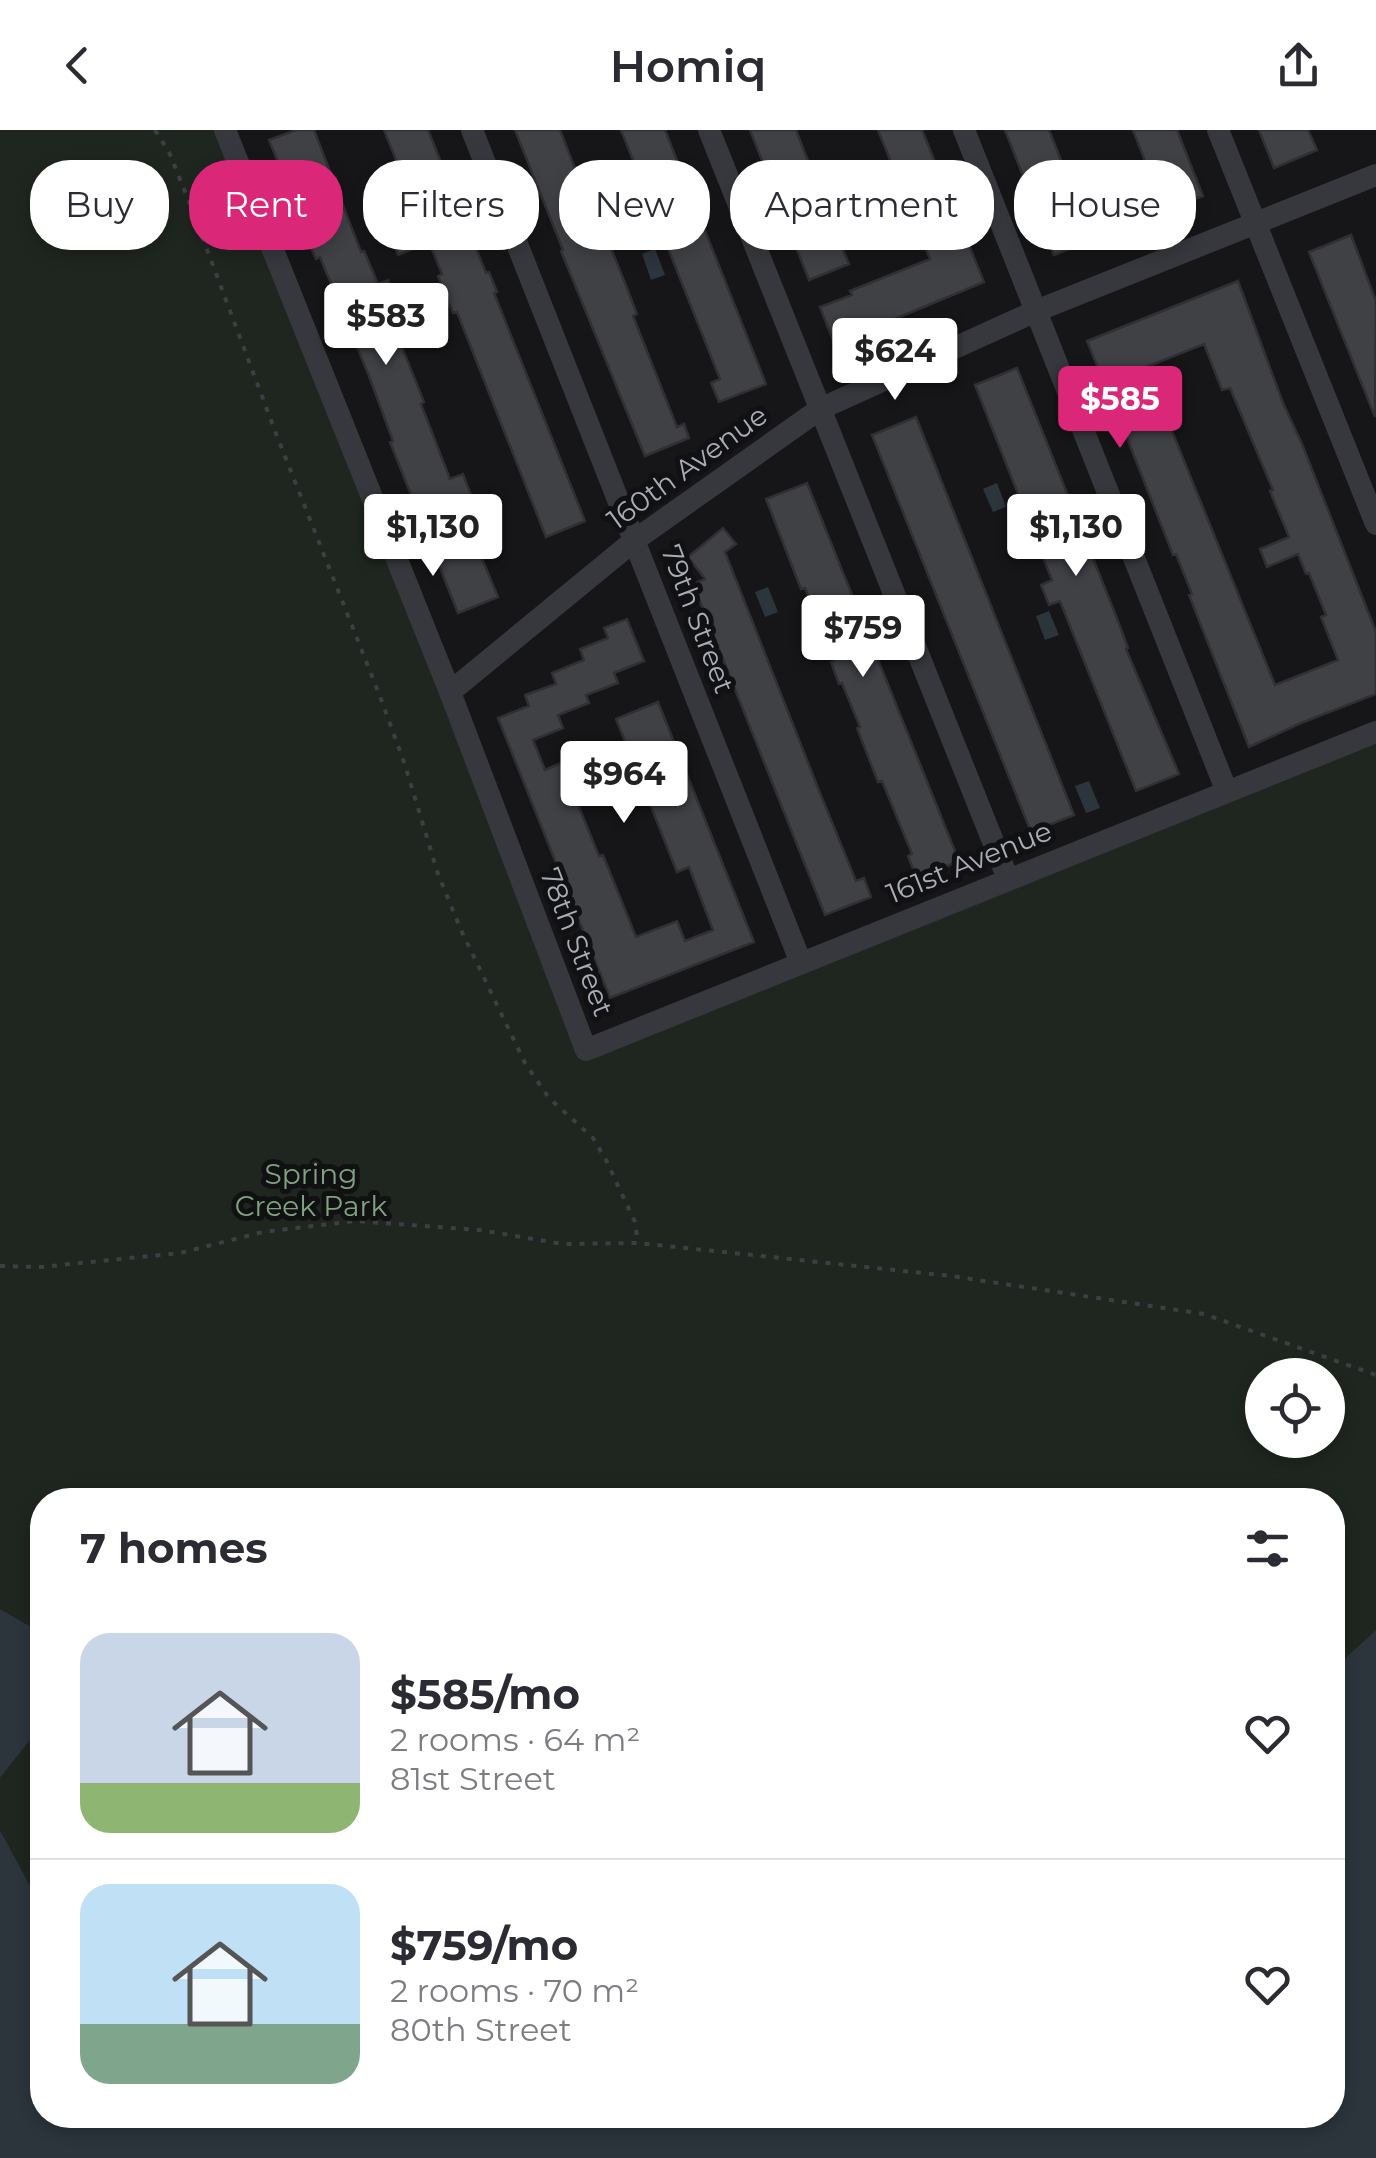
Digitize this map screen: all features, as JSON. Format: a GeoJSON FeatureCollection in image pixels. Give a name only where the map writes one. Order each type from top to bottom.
{"type":"FeatureCollection","features":[{"type":"Feature","properties":{"kind":"street","name":"78th Street"},"geometry":{"type":"LineString","coordinates":[[225,130],[450,692],[586,1050]]}},
{"type":"Feature","properties":{"kind":"street","name":"79th Street"},"geometry":{"type":"LineString","coordinates":[[472,130],[802,962]]}},
{"type":"Feature","properties":{"kind":"street"},"geometry":{"type":"LineString","coordinates":[[709,130],[1008,879]]}},
{"type":"Feature","properties":{"kind":"street"},"geometry":{"type":"LineString","coordinates":[[964,130],[1227,792]]}},
{"type":"Feature","properties":{"kind":"street"},"geometry":{"type":"LineString","coordinates":[[1218,130],[1376,524]]}},
{"type":"Feature","properties":{"kind":"street","name":"160th Avenue"},"geometry":{"type":"LineString","coordinates":[[450,692],[635,540],[820,408],[1036,311],[1376,175]]}},
{"type":"Feature","properties":{"kind":"street","name":"161st Avenue"},"geometry":{"type":"LineString","coordinates":[[586,1050],[1376,732]]}},
{"type":"Feature","properties":{"kind":"path"},"geometry":{"type":"LineString","coordinates":[[156,130],[190,204],[380,698],[438,874],[461,930],[525,1063],[549,1098],[593,1138],[606,1160],[634,1222],[638,1243]]}},
{"type":"Feature","properties":{"kind":"path"},"geometry":{"type":"LineString","coordinates":[[0,1266],[41,1267],[180,1253],[262,1232],[356,1221],[480,1230],[563,1244],[638,1243],[951,1276],[1204,1314],[1376,1375]]}},
{"type":"Feature","properties":{"kind":"green space","name":"Spring Creek Park"},"geometry":{"type":"Polygon","coordinates":[[[0,130],[225,130],[237,160],[189,160],[189,250],[272,250],[586,1050],[1376,732],[1376,1630],[1345,1658],[1345,1488],[30,1488],[30,1626],[0,1609],[0,130]]]}},
{"type":"Feature","properties":{"kind":"green space"},"geometry":{"type":"Polygon","coordinates":[[[30,1740],[30,1886],[0,1830],[0,1778],[30,1740]]]}},
{"type":"Feature","properties":{"kind":"shaded area"},"geometry":{"type":"Polygon","coordinates":[[[655,250],[665,275],[651,280],[642,254],[655,250]]]}},
{"type":"Feature","properties":{"kind":"shaded area"},"geometry":{"type":"Polygon","coordinates":[[[997,483],[1006,507],[993,512],[983,489],[997,483]]]}},
{"type":"Feature","properties":{"kind":"shaded area"},"geometry":{"type":"Polygon","coordinates":[[[768,587],[778,612],[765,617],[755,592],[768,587]]]}},
{"type":"Feature","properties":{"kind":"shaded area"},"geometry":{"type":"Polygon","coordinates":[[[1049,611],[1059,635],[1045,640],[1036,616],[1049,611]]]}},
{"type":"Feature","properties":{"kind":"shaded area"},"geometry":{"type":"Polygon","coordinates":[[[1089,781],[1100,808],[1086,813],[1075,786],[1089,781]]]}},
{"type":"Feature","properties":{"kind":"shaded area"},"geometry":{"type":"Polygon","coordinates":[[[0,1609],[30,1626],[30,1740],[0,1778],[0,1609]]]}},
{"type":"Feature","properties":{"kind":"shaded area"},"geometry":{"type":"Polygon","coordinates":[[[1376,1630],[1376,2158],[0,2158],[0,1830],[30,1886],[30,2128],[1345,2128],[1345,1658],[1376,1630]]]}},
{"type":"Feature","properties":{"kind":"building"},"geometry":{"type":"Polygon","coordinates":[[[296,130],[314,130],[326,160],[277,160],[269,140],[296,130]]]}},
{"type":"Feature","properties":{"kind":"building"},"geometry":{"type":"Polygon","coordinates":[[[384,130],[428,130],[440,160],[396,160],[384,130]]]}},
{"type":"Feature","properties":{"kind":"building"},"geometry":{"type":"Polygon","coordinates":[[[515,130],[560,130],[572,160],[559,160],[559,240],[539,190],[539,160],[527,160],[515,130]]]}},
{"type":"Feature","properties":{"kind":"building"},"geometry":{"type":"Polygon","coordinates":[[[621,130],[665,130],[677,160],[633,160],[621,130]]]}},
{"type":"Feature","properties":{"kind":"building"},"geometry":{"type":"Polygon","coordinates":[[[750,130],[796,130],[808,160],[762,160],[750,130]]]}},
{"type":"Feature","properties":{"kind":"building"},"geometry":{"type":"Polygon","coordinates":[[[878,130],[922,130],[934,160],[890,160],[878,130]]]}},
{"type":"Feature","properties":{"kind":"building"},"geometry":{"type":"Polygon","coordinates":[[[1005,130],[1049,130],[1061,160],[1017,160],[1005,130]]]}},
{"type":"Feature","properties":{"kind":"building"},"geometry":{"type":"Polygon","coordinates":[[[1133,130],[1177,130],[1189,160],[1145,160],[1133,130]]]}},
{"type":"Feature","properties":{"kind":"building"},"geometry":{"type":"Polygon","coordinates":[[[1259,130],[1308,130],[1317,150],[1274,168],[1259,130]]]}},
{"type":"Feature","properties":{"kind":"building"},"geometry":{"type":"Polygon","coordinates":[[[1196,178],[1203,196],[1196,199],[1196,178]]]}},
{"type":"Feature","properties":{"kind":"building"},"geometry":{"type":"Polygon","coordinates":[[[343,205],[378,284],[388,280],[396,300],[385,305],[450,479],[463,474],[471,495],[464,497],[477,530],[471,532],[498,597],[458,613],[390,442],[393,441],[369,376],[320,257],[316,259],[312,250],[343,250],[343,205]]]}},
{"type":"Feature","properties":{"kind":"building"},"geometry":{"type":"Polygon","coordinates":[[[1351,235],[1376,301],[1375,417],[1309,252],[1351,235]]]}},
{"type":"Feature","properties":{"kind":"building"},"geometry":{"type":"Polygon","coordinates":[[[710,243],[766,384],[719,402],[711,383],[720,379],[669,250],[710,250],[710,243]]]}},
{"type":"Feature","properties":{"kind":"building"},"geometry":{"type":"Polygon","coordinates":[[[432,250],[477,250],[497,292],[494,293],[585,521],[546,537],[457,312],[453,313],[438,276],[442,274],[432,250]]]}},
{"type":"Feature","properties":{"kind":"building"},"geometry":{"type":"Polygon","coordinates":[[[612,250],[677,427],[684,424],[689,438],[645,456],[561,251],[612,250]]]}},
{"type":"Feature","properties":{"kind":"building"},"geometry":{"type":"Polygon","coordinates":[[[797,250],[843,250],[849,264],[809,280],[797,250]]]}},
{"type":"Feature","properties":{"kind":"building"},"geometry":{"type":"Polygon","coordinates":[[[926,250],[971,250],[984,282],[835,346],[820,307],[930,259],[926,250]]]}},
{"type":"Feature","properties":{"kind":"building"},"geometry":{"type":"Polygon","coordinates":[[[1238,281],[1376,632],[1376,694],[1249,747],[1189,595],[1192,594],[1118,415],[1128,411],[1115,379],[1104,383],[1087,341],[1238,281]],[[1204,344],[1146,367],[1275,685],[1338,660],[1321,617],[1326,615],[1298,554],[1267,567],[1260,549],[1289,537],[1230,388],[1222,390],[1204,344]]]}},
{"type":"Feature","properties":{"kind":"building"},"geometry":{"type":"Polygon","coordinates":[[[1017,368],[1179,774],[1136,791],[1060,601],[1049,605],[1041,585],[1052,580],[975,385],[1017,368]]]}},
{"type":"Feature","properties":{"kind":"building"},"geometry":{"type":"Polygon","coordinates":[[[916,417],[1074,815],[1031,832],[872,435],[916,417]]]}},
{"type":"Feature","properties":{"kind":"building"},"geometry":{"type":"Polygon","coordinates":[[[807,483],[959,861],[917,879],[908,856],[912,854],[882,781],[878,782],[842,683],[839,684],[831,662],[835,660],[805,588],[801,589],[766,499],[807,483]]]}},
{"type":"Feature","properties":{"kind":"building"},"geometry":{"type":"Polygon","coordinates":[[[723,528],[736,544],[725,552],[820,793],[856,881],[864,878],[871,897],[825,915],[693,584],[705,579],[688,557],[723,528]]]}},
{"type":"Feature","properties":{"kind":"building"},"geometry":{"type":"Polygon","coordinates":[[[627,619],[644,661],[614,673],[618,683],[586,695],[589,703],[558,715],[563,728],[533,740],[545,770],[561,763],[636,937],[677,921],[685,941],[713,930],[689,867],[677,872],[616,719],[658,702],[754,942],[610,998],[498,718],[529,706],[525,695],[556,684],[552,673],[584,660],[580,649],[608,638],[604,628],[627,619]]]}}]}
